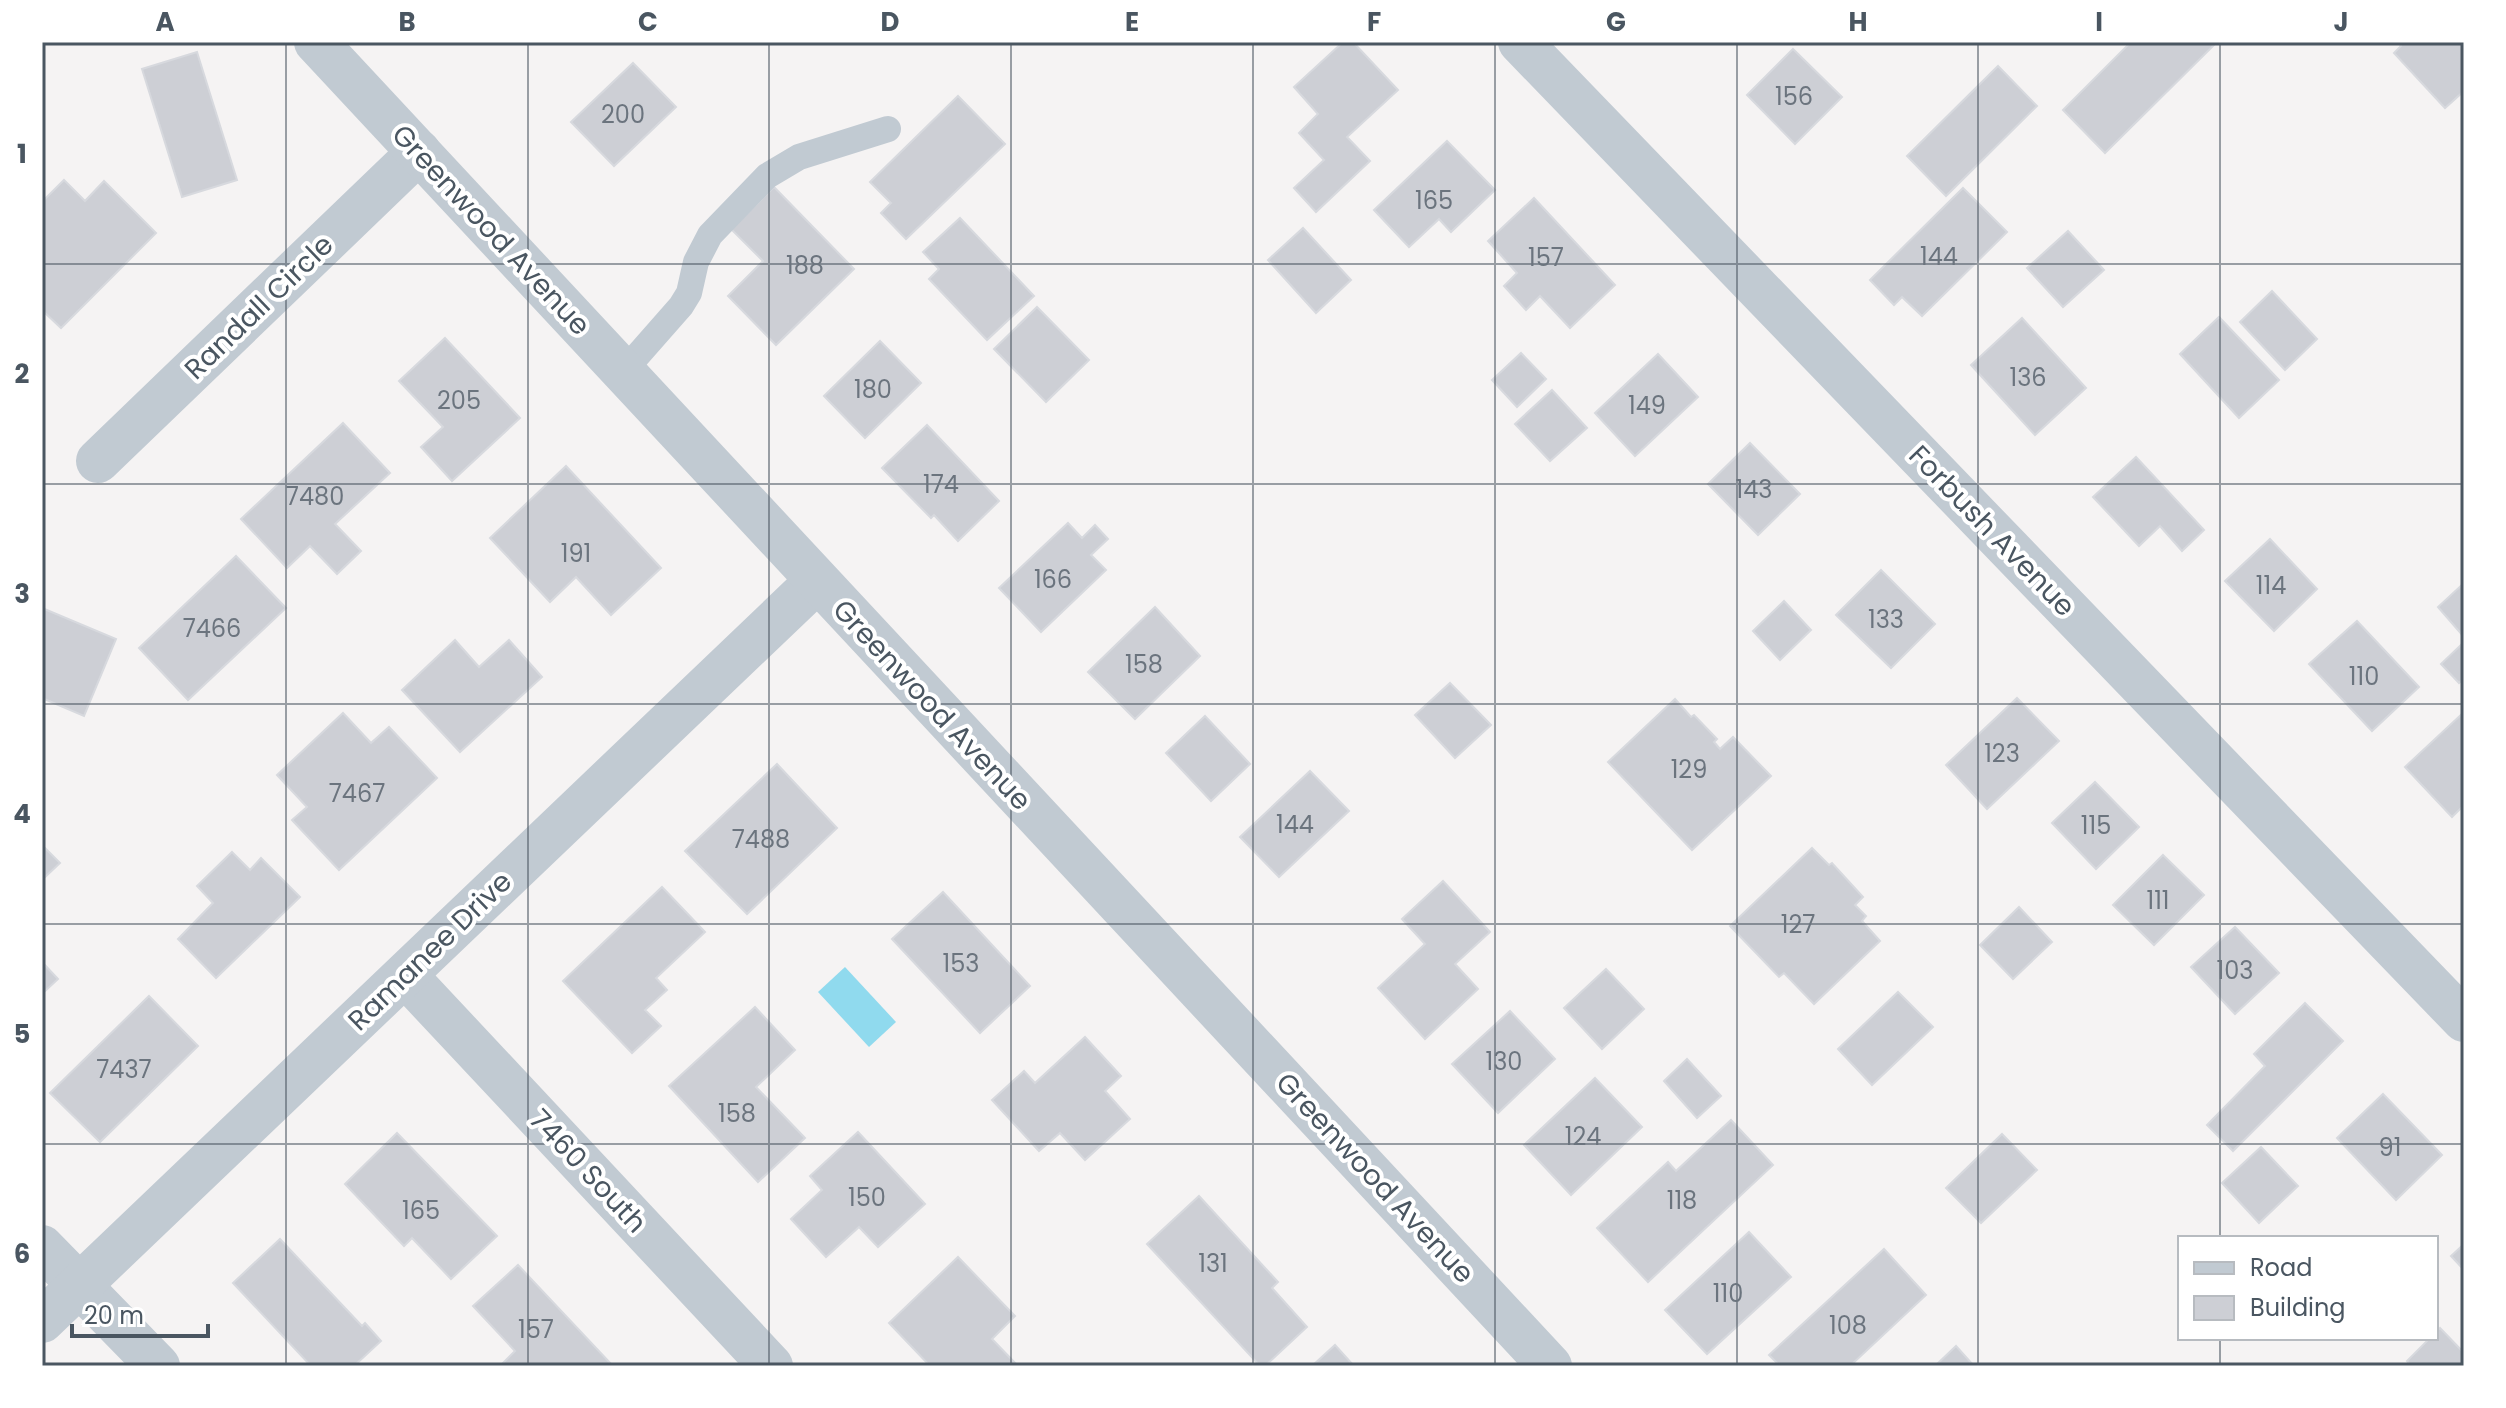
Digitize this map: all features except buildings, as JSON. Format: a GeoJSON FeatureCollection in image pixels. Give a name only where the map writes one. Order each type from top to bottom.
{"type":"FeatureCollection","features":[{"type":"Feature","properties":{"kind":"street","name":"Greenwood Avenue"},"geometry":{"type":"LineString","coordinates":[[316,42],[1550,1366]]}},
{"type":"Feature","properties":{"kind":"street","name":"Forbush Avenue"},"geometry":{"type":"LineString","coordinates":[[1520,42],[2464,1020]]}},
{"type":"Feature","properties":{"kind":"street","name":"Randall Circle"},"geometry":{"type":"LineString","coordinates":[[98,461],[419,152]]}},
{"type":"Feature","properties":{"kind":"street","name":"Ramanee Drive"},"geometry":{"type":"LineString","coordinates":[[42,1321],[817,581]]}},
{"type":"Feature","properties":{"kind":"street","name":"7460 South"},"geometry":{"type":"LineString","coordinates":[[405,975],[771,1366]]}},
{"type":"Feature","properties":{"kind":"street"},"geometry":{"type":"LineString","coordinates":[[42,1247],[158,1366]]}},
{"type":"Feature","properties":{"kind":"lane"},"geometry":{"type":"LineString","coordinates":[[623,372],[689,293],[696,262],[710,235],[767,176],[799,157],[888,129]]}},
{"type":"Feature","properties":{"kind":"water"},"geometry":{"type":"Polygon","coordinates":[[[845,967],[896,1022],[869,1047],[818,992],[845,967]]]}}]}
